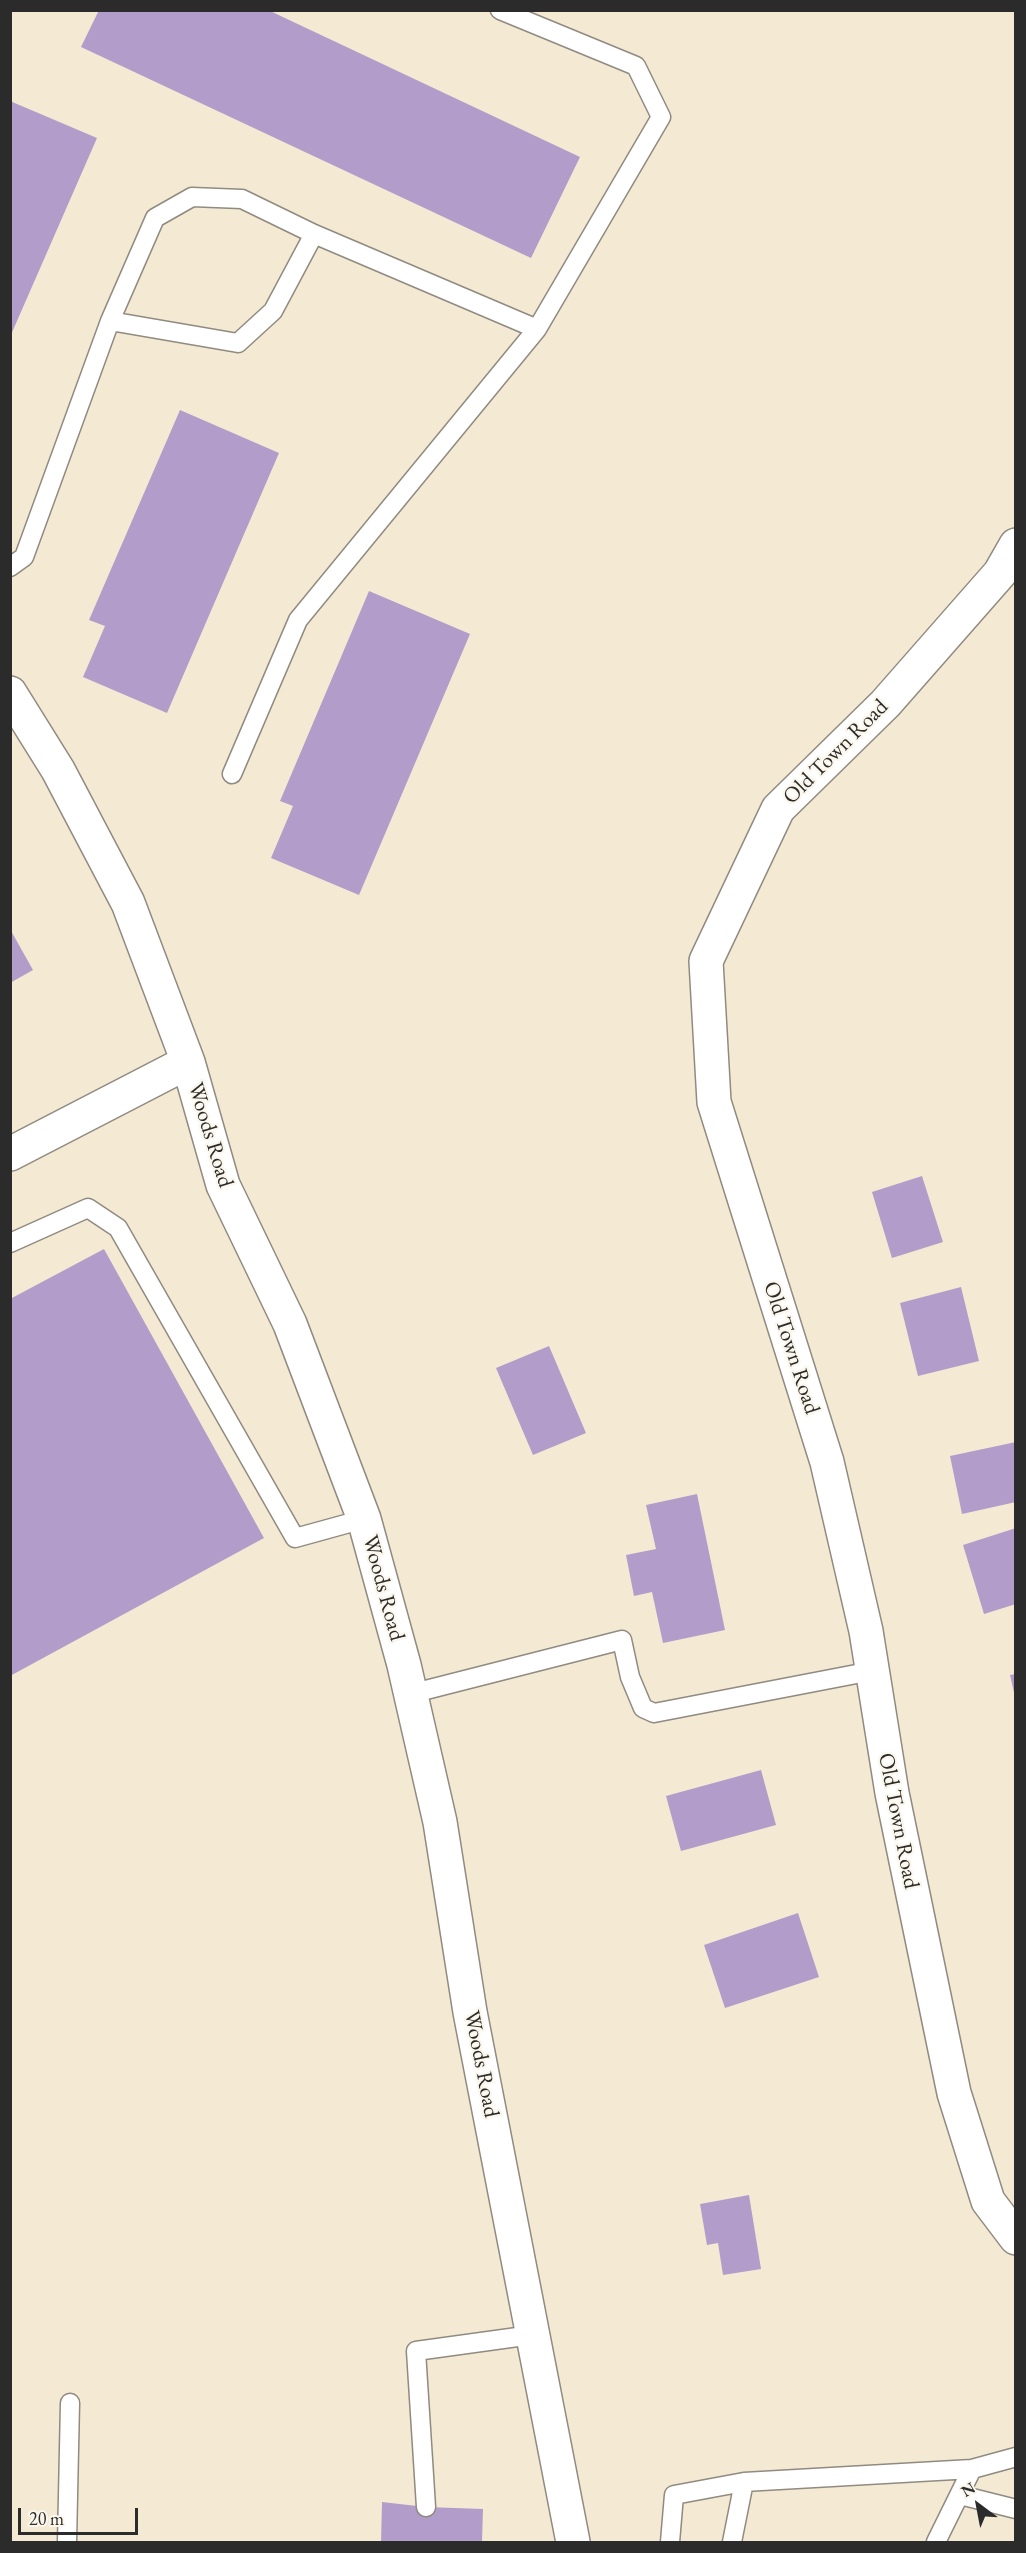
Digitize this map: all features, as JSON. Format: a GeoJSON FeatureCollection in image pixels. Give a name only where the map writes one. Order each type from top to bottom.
{"type":"FeatureCollection","features":[{"type":"Feature","properties":{"kind":"street","name":"Old Town Road"},"geometry":{"type":"LineString","coordinates":[[1016,545],[1000,573],[885,704],[778,809],[706,961],[714,1102],[827,1462],[866,1631],[892,1793],[954,2093],[988,2201],[1016,2238]]}},
{"type":"Feature","properties":{"kind":"street","name":"Woods Road"},"geometry":{"type":"LineString","coordinates":[[10,693],[58,770],[128,903],[188,1062],[223,1185],[290,1324],[364,1519],[410,1694],[440,1822],[470,2012],[573,2542]]}},
{"type":"Feature","properties":{"kind":"street"},"geometry":{"type":"LineString","coordinates":[[10,1154],[188,1062]]}},
{"type":"Feature","properties":{"kind":"lane"},"geometry":{"type":"LineString","coordinates":[[232,774],[298,620],[537,328],[661,117],[636,66],[500,10]]}},
{"type":"Feature","properties":{"kind":"lane"},"geometry":{"type":"LineString","coordinates":[[10,567],[24,557],[110,321],[154,218],[192,197],[242,198],[314,234],[537,328]]}},
{"type":"Feature","properties":{"kind":"lane"},"geometry":{"type":"LineString","coordinates":[[110,321],[238,343],[273,311],[314,234]]}},
{"type":"Feature","properties":{"kind":"lane"},"geometry":{"type":"LineString","coordinates":[[10,1242],[88,1208],[118,1228],[295,1538],[364,1519]]}},
{"type":"Feature","properties":{"kind":"lane"},"geometry":{"type":"LineString","coordinates":[[410,1694],[622,1640],[630,1677],[643,1708],[654,1713],[872,1671]]}},
{"type":"Feature","properties":{"kind":"lane"},"geometry":{"type":"LineString","coordinates":[[426,2507],[416,2351],[532,2335]]}},
{"type":"Feature","properties":{"kind":"lane"},"geometry":{"type":"LineString","coordinates":[[66,2542],[70,2403]]}},
{"type":"Feature","properties":{"kind":"lane"},"geometry":{"type":"LineString","coordinates":[[670,2542],[674,2495],[744,2482],[972,2469],[1016,2457]]}},
{"type":"Feature","properties":{"kind":"lane"},"geometry":{"type":"LineString","coordinates":[[936,2542],[972,2469]]}},
{"type":"Feature","properties":{"kind":"lane"},"geometry":{"type":"LineString","coordinates":[[732,2542],[744,2482]]}},
{"type":"Feature","properties":{"kind":"lane"},"geometry":{"type":"LineString","coordinates":[[960,2495],[1016,2509]]}},
{"type":"Feature","properties":{"kind":"building"},"geometry":{"type":"Polygon","coordinates":[[[99,10],[268,10],[580,157],[531,258],[81,47],[99,10]]]}},
{"type":"Feature","properties":{"kind":"building"},"geometry":{"type":"Polygon","coordinates":[[[10,101],[97,138],[10,337],[10,101]]]}},
{"type":"Feature","properties":{"kind":"building"},"geometry":{"type":"Polygon","coordinates":[[[180,410],[279,453],[167,713],[83,677],[105,626],[89,620],[180,410]]]}},
{"type":"Feature","properties":{"kind":"building"},"geometry":{"type":"Polygon","coordinates":[[[369,591],[470,634],[359,895],[271,858],[293,806],[280,801],[369,591]]]}},
{"type":"Feature","properties":{"kind":"building"},"geometry":{"type":"Polygon","coordinates":[[[10,929],[33,970],[10,983],[10,929]]]}},
{"type":"Feature","properties":{"kind":"building"},"geometry":{"type":"Polygon","coordinates":[[[922,1176],[943,1242],[892,1258],[872,1192],[922,1176]]]}},
{"type":"Feature","properties":{"kind":"building"},"geometry":{"type":"Polygon","coordinates":[[[104,1249],[264,1538],[10,1676],[10,1299],[104,1249]]]}},
{"type":"Feature","properties":{"kind":"building"},"geometry":{"type":"Polygon","coordinates":[[[961,1287],[979,1361],[918,1376],[900,1303],[961,1287]]]}},
{"type":"Feature","properties":{"kind":"building"},"geometry":{"type":"Polygon","coordinates":[[[549,1346],[586,1433],[533,1455],[496,1368],[549,1346]]]}},
{"type":"Feature","properties":{"kind":"building"},"geometry":{"type":"Polygon","coordinates":[[[1016,1442],[1016,1502],[962,1514],[950,1456],[1016,1442]]]}},
{"type":"Feature","properties":{"kind":"building"},"geometry":{"type":"Polygon","coordinates":[[[697,1494],[725,1630],[663,1643],[652,1592],[634,1596],[626,1555],[656,1549],[646,1505],[697,1494]]]}},
{"type":"Feature","properties":{"kind":"building"},"geometry":{"type":"Polygon","coordinates":[[[1016,1528],[1016,1604],[984,1614],[963,1545],[1016,1528]]]}},
{"type":"Feature","properties":{"kind":"building"},"geometry":{"type":"Polygon","coordinates":[[[1016,1674],[1016,1697],[1015,1697],[1010,1675],[1016,1674]]]}},
{"type":"Feature","properties":{"kind":"building"},"geometry":{"type":"Polygon","coordinates":[[[761,1770],[776,1825],[681,1851],[666,1796],[761,1770]]]}},
{"type":"Feature","properties":{"kind":"building"},"geometry":{"type":"Polygon","coordinates":[[[798,1913],[819,1977],[725,2008],[704,1945],[798,1913]]]}},
{"type":"Feature","properties":{"kind":"building"},"geometry":{"type":"Polygon","coordinates":[[[749,2195],[761,2269],[723,2275],[718,2243],[707,2245],[700,2204],[749,2195]]]}},
{"type":"Feature","properties":{"kind":"building"},"geometry":{"type":"Polygon","coordinates":[[[382,2502],[426,2507],[483,2509],[482,2542],[381,2542],[382,2502]]]}}]}
